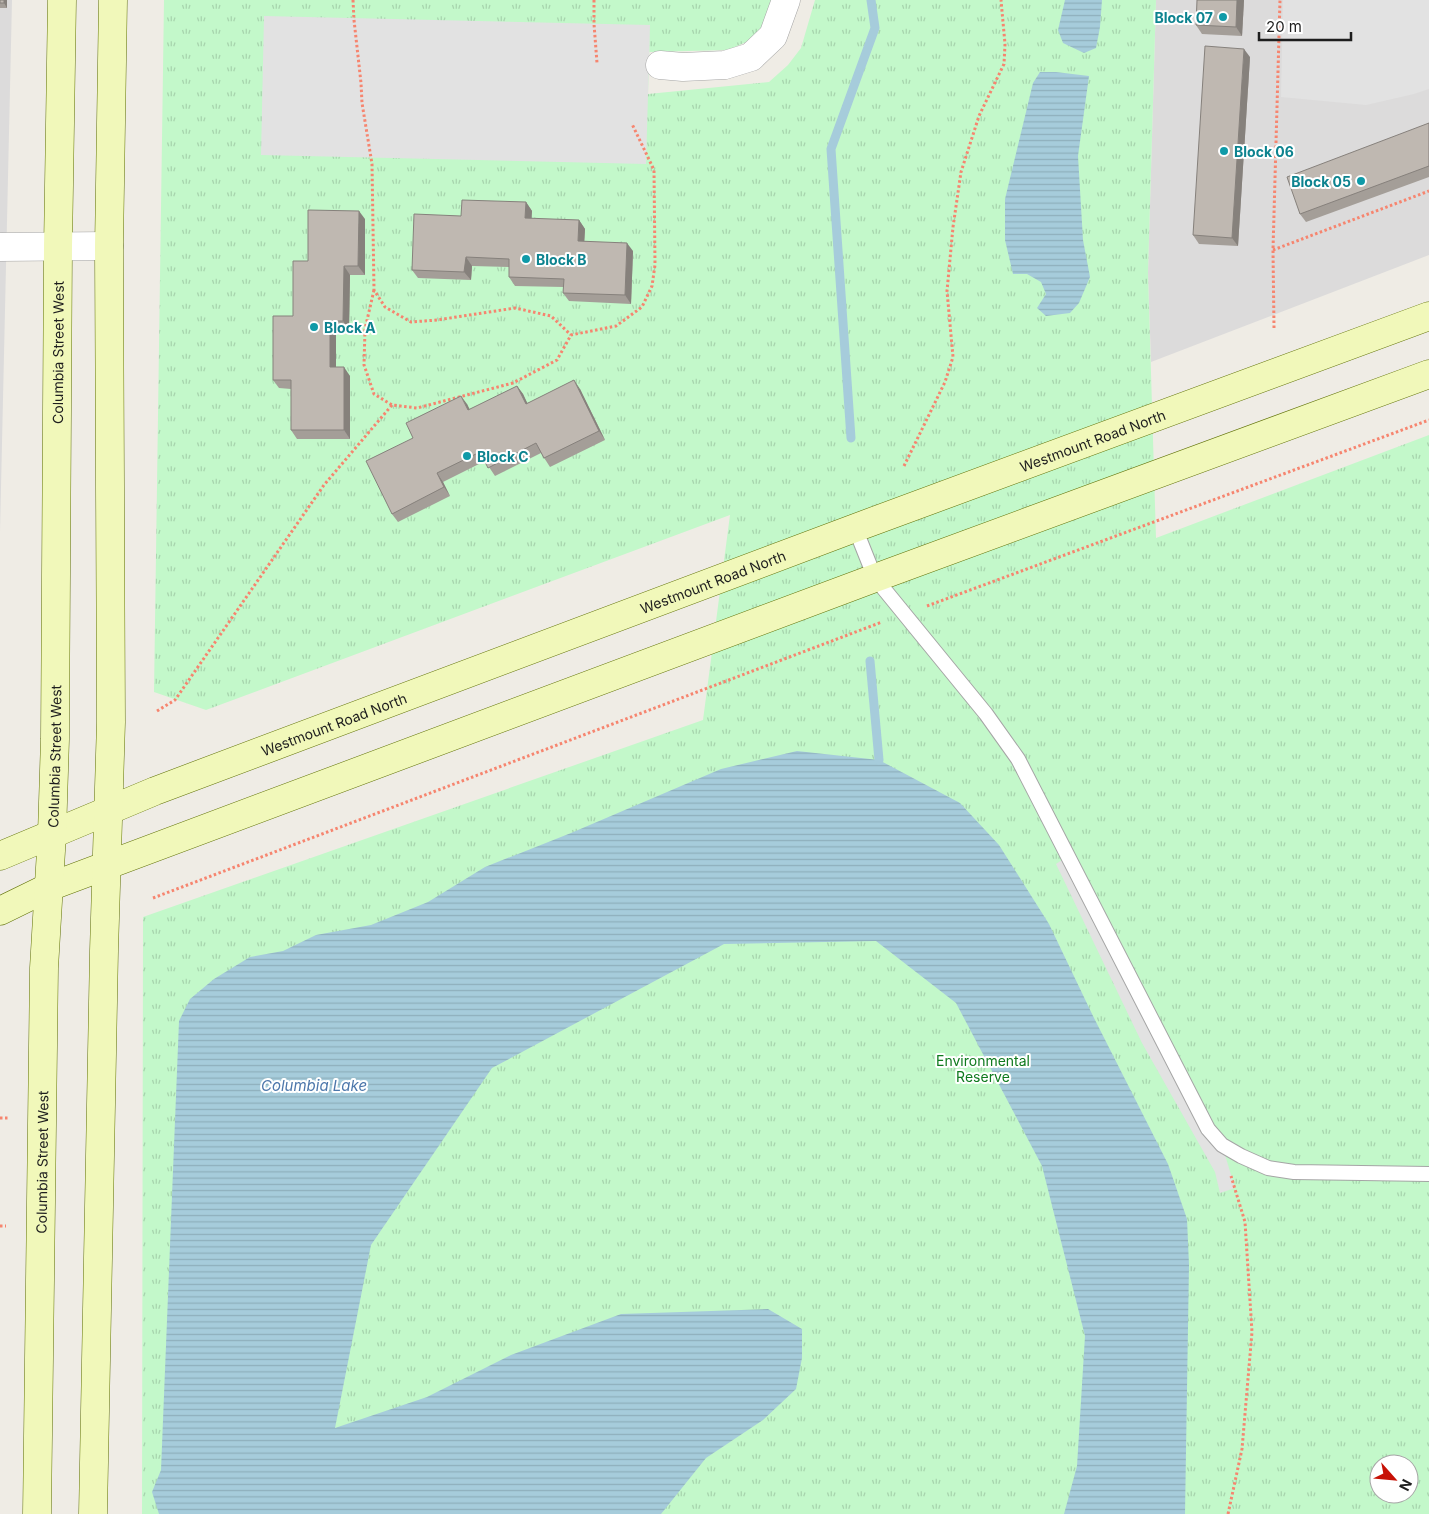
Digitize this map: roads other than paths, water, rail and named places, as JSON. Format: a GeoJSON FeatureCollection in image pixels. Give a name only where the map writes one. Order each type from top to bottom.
{"type":"FeatureCollection","features":[{"type":"Feature","properties":{"kind":"main road","name":"Columbia Street West"},"geometry":{"type":"LineString","coordinates":[[37,1514],[44,968],[52,834],[55,739],[58,247],[62,0]]}},
{"type":"Feature","properties":{"kind":"main road"},"geometry":{"type":"LineString","coordinates":[[94,1514],[107,811],[111,722],[109,246],[113,0]]}},
{"type":"Feature","properties":{"kind":"main road","name":"Westmount Road North"},"geometry":{"type":"LineString","coordinates":[[0,856],[155,791],[855,528],[1429,316]]}},
{"type":"Feature","properties":{"kind":"main road"},"geometry":{"type":"LineString","coordinates":[[0,911],[49,887],[107,865],[875,578],[1429,374]]}},
{"type":"Feature","properties":{"kind":"street"},"geometry":{"type":"LineString","coordinates":[[660,65],[683,67],[725,65],[751,57],[773,36],[786,0]]}},
{"type":"Feature","properties":{"kind":"street"},"geometry":{"type":"LineString","coordinates":[[0,247],[109,246]]}},
{"type":"Feature","properties":{"kind":"lane"},"geometry":{"type":"LineString","coordinates":[[855,528],[875,578],[986,714],[1018,759],[1208,1128],[1222,1145],[1268,1168],[1294,1172],[1429,1174]]}},
{"type":"Feature","properties":{"kind":"water"},"geometry":{"type":"Polygon","coordinates":[[[1065,0],[1102,0],[1096,48],[1084,53],[1063,43],[1058,30],[1065,0]]]}},
{"type":"Feature","properties":{"kind":"water"},"geometry":{"type":"Polygon","coordinates":[[[1040,72],[1089,76],[1078,156],[1083,240],[1090,277],[1079,303],[1070,313],[1046,316],[1037,308],[1046,294],[1041,282],[1027,274],[1013,274],[1005,240],[1005,199],[1033,83],[1040,72]]]}},
{"type":"Feature","properties":{"kind":"water","name":"Columbia Lake"},"geometry":{"type":"Polygon","coordinates":[[[797,751],[879,760],[960,803],[999,845],[1049,924],[1168,1164],[1187,1219],[1189,1265],[1185,1514],[1064,1514],[1077,1466],[1085,1336],[1042,1166],[956,1003],[876,941],[724,944],[492,1068],[371,1245],[335,1428],[427,1397],[511,1355],[621,1314],[768,1309],[802,1329],[802,1358],[796,1389],[763,1420],[706,1458],[661,1514],[159,1514],[152,1492],[161,1470],[179,1021],[190,999],[214,979],[250,957],[283,951],[316,935],[371,925],[428,902],[485,867],[571,833],[721,769],[797,751]]]}},
{"type":"Feature","properties":{"kind":"waterway"},"geometry":{"type":"LineString","coordinates":[[851,438],[831,149],[875,28],[871,0]]}},
{"type":"Feature","properties":{"kind":"waterway"},"geometry":{"type":"LineString","coordinates":[[870,661],[879,760]]}},
{"type":"Feature","properties":{"kind":"place","name":"Block 07"},"geometry":{"type":"Point","coordinates":[1223,17]}},
{"type":"Feature","properties":{"kind":"place","name":"Block 06"},"geometry":{"type":"Point","coordinates":[1224,151]}},
{"type":"Feature","properties":{"kind":"place","name":"Block 05"},"geometry":{"type":"Point","coordinates":[1361,181]}},
{"type":"Feature","properties":{"kind":"place","name":"Block B"},"geometry":{"type":"Point","coordinates":[526,259]}},
{"type":"Feature","properties":{"kind":"place","name":"Block A"},"geometry":{"type":"Point","coordinates":[314,327]}},
{"type":"Feature","properties":{"kind":"place","name":"Block C"},"geometry":{"type":"Point","coordinates":[467,456]}},
{"type":"Feature","properties":{"kind":"park label","name":"Environmental Reserve"},"geometry":{"type":"Point","coordinates":[983,1068]}}]}
